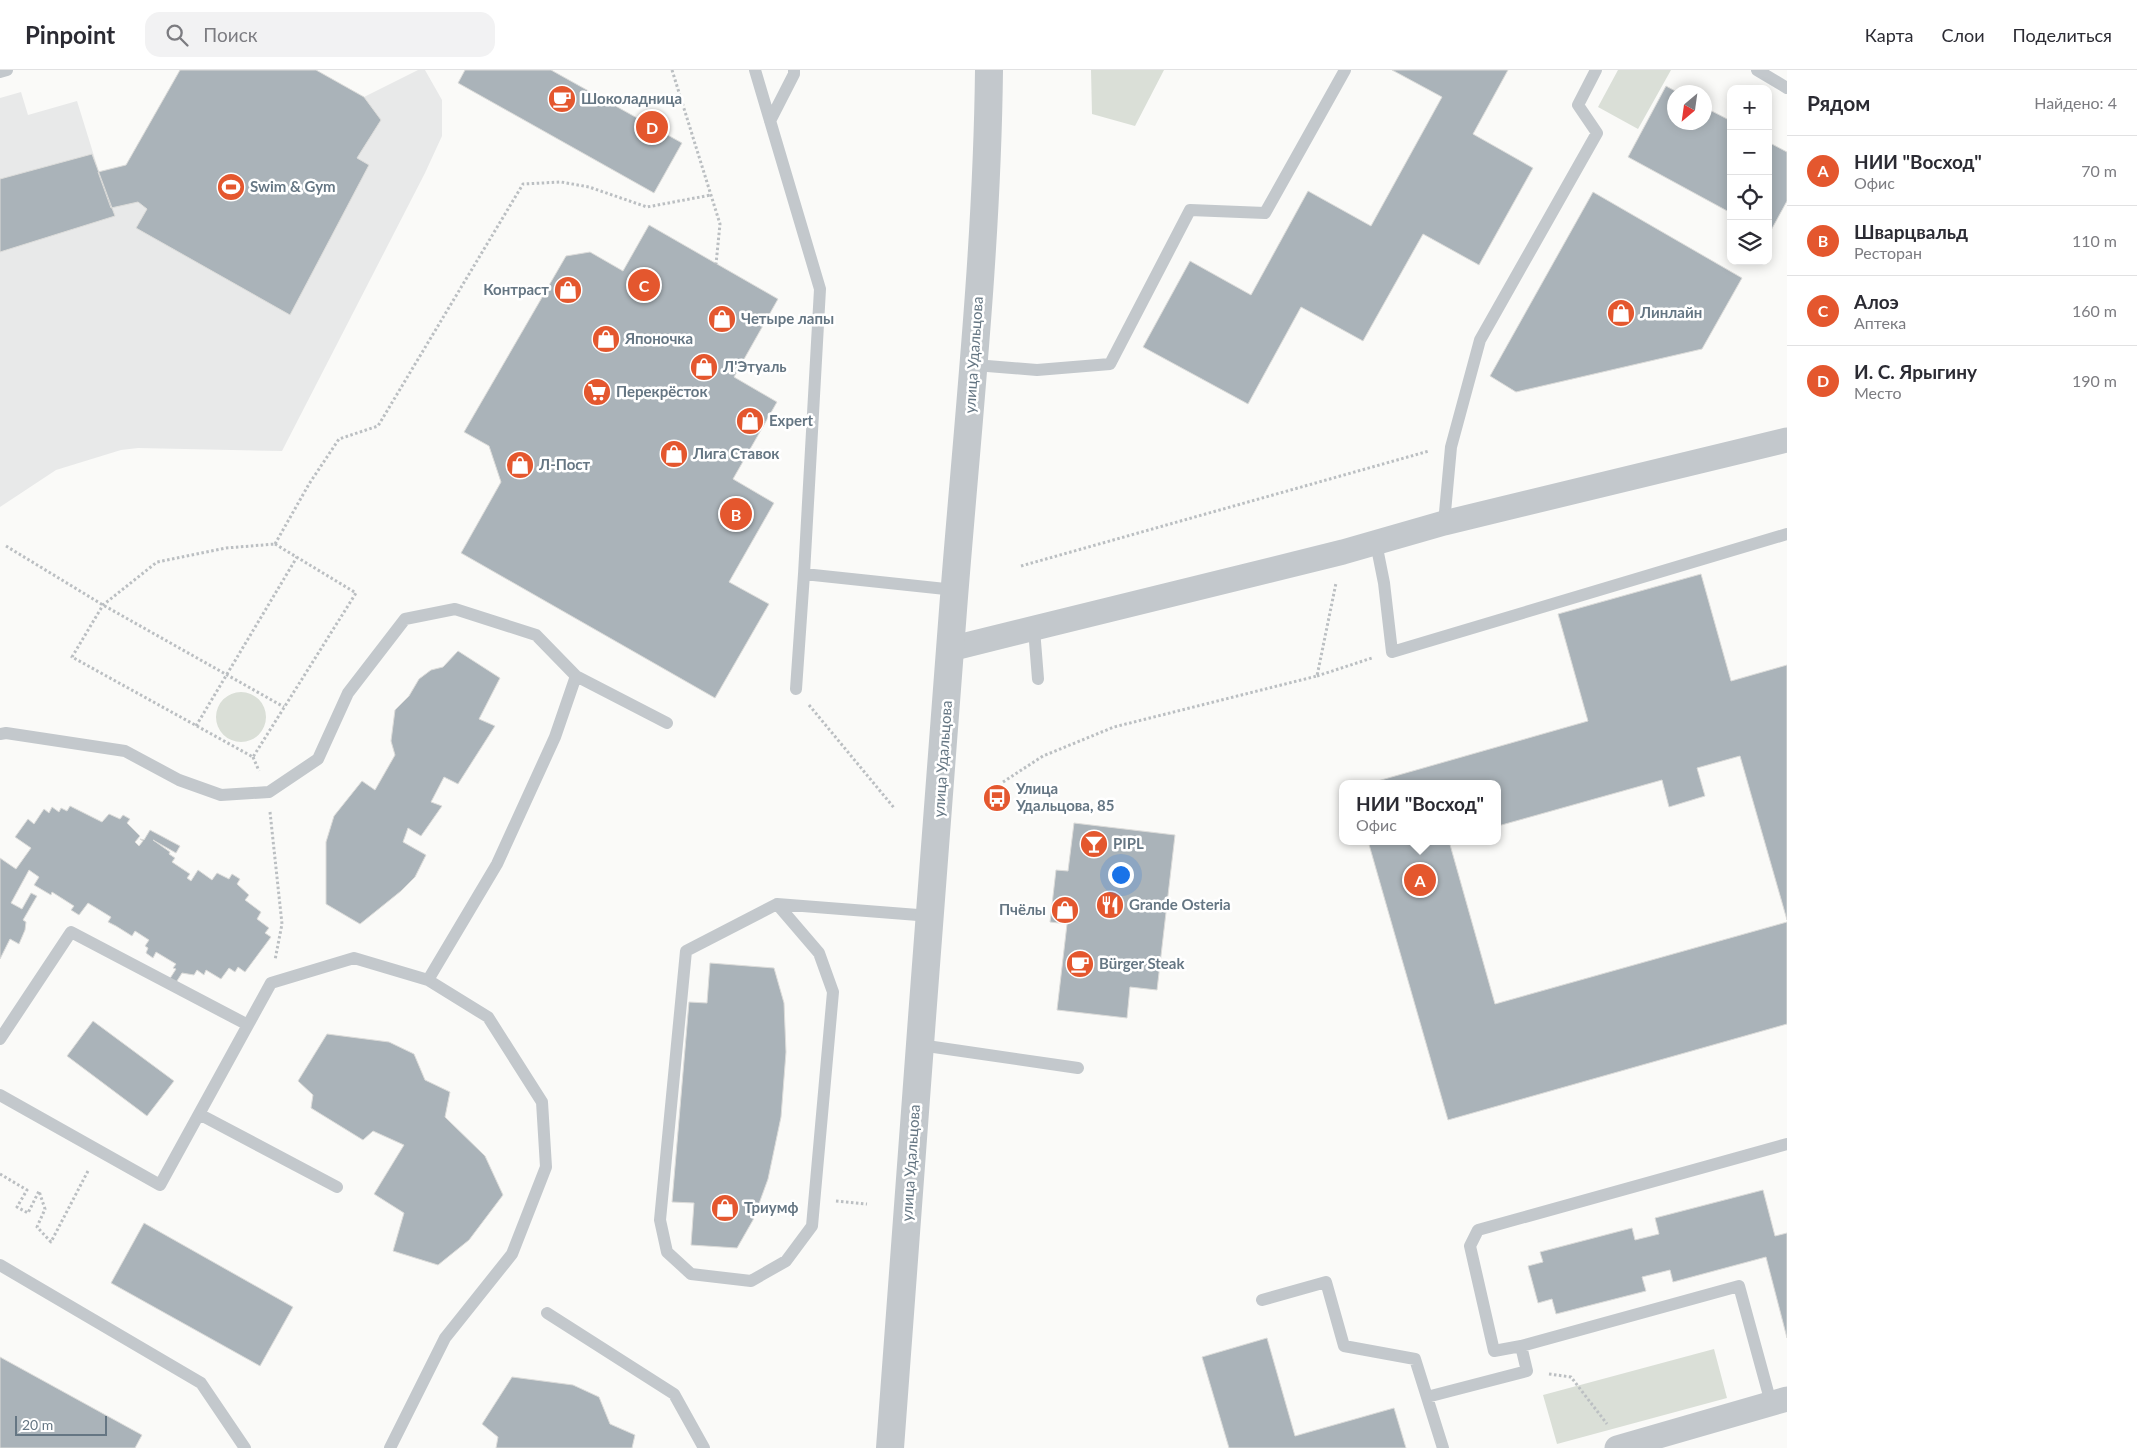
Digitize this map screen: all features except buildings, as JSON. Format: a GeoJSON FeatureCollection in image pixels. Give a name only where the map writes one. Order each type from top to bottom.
{"type":"FeatureCollection","features":[{"type":"Feature","properties":{"kind":"street","name":"улица Удальцова"},"geometry":{"type":"LineString","coordinates":[[890,1448],[950,649],[974,365],[988,147],[989,70]]}},
{"type":"Feature","properties":{"kind":"street"},"geometry":{"type":"LineString","coordinates":[[950,649],[1342,552],[1444,523],[1787,440]]}},
{"type":"Feature","properties":{"kind":"street"},"geometry":{"type":"LineString","coordinates":[[1621,1447],[1779,1401]]}},
{"type":"Feature","properties":{"kind":"lane"},"geometry":{"type":"LineString","coordinates":[[0,72],[7,70]]}},
{"type":"Feature","properties":{"kind":"lane"},"geometry":{"type":"LineString","coordinates":[[755,70],[820,289],[796,689]]}},
{"type":"Feature","properties":{"kind":"lane"},"geometry":{"type":"LineString","coordinates":[[770,121],[794,74],[794,70]]}},
{"type":"Feature","properties":{"kind":"lane"},"geometry":{"type":"LineString","coordinates":[[974,365],[1037,370],[1110,364],[1190,210],[1265,213],[1345,70]]}},
{"type":"Feature","properties":{"kind":"lane"},"geometry":{"type":"LineString","coordinates":[[1444,523],[1451,447],[1480,340],[1597,133],[1578,105],[1596,70]]}},
{"type":"Feature","properties":{"kind":"lane"},"geometry":{"type":"LineString","coordinates":[[1757,70],[1787,88]]}},
{"type":"Feature","properties":{"kind":"lane"},"geometry":{"type":"LineString","coordinates":[[1376,543],[1384,583],[1392,652],[1787,534]]}},
{"type":"Feature","properties":{"kind":"lane"},"geometry":{"type":"LineString","coordinates":[[804,574],[955,590]]}},
{"type":"Feature","properties":{"kind":"lane"},"geometry":{"type":"LineString","coordinates":[[0,734],[6,732],[125,751],[179,780],[221,795],[268,792],[318,759],[348,693],[405,619],[455,609],[536,635],[576,676],[667,723]]}},
{"type":"Feature","properties":{"kind":"lane"},"geometry":{"type":"LineString","coordinates":[[1034,629],[1038,679]]}},
{"type":"Feature","properties":{"kind":"lane"},"geometry":{"type":"LineString","coordinates":[[428,980],[497,864],[555,737],[576,676]]}},
{"type":"Feature","properties":{"kind":"lane"},"geometry":{"type":"LineString","coordinates":[[777,904],[819,953],[833,992],[812,1226],[786,1261],[751,1281],[691,1274],[667,1252],[660,1220],[686,952],[777,904],[931,916]]}},
{"type":"Feature","properties":{"kind":"lane"},"geometry":{"type":"LineString","coordinates":[[0,1039],[71,932],[248,1025]]}},
{"type":"Feature","properties":{"kind":"lane"},"geometry":{"type":"LineString","coordinates":[[0,1095],[160,1185],[271,982],[354,958],[428,980],[488,1017],[542,1102],[546,1167],[512,1254],[446,1338],[390,1448]]}},
{"type":"Feature","properties":{"kind":"lane"},"geometry":{"type":"LineString","coordinates":[[920,1045],[982,1052],[1078,1068]]}},
{"type":"Feature","properties":{"kind":"lane"},"geometry":{"type":"LineString","coordinates":[[199,1114],[337,1187]]}},
{"type":"Feature","properties":{"kind":"lane"},"geometry":{"type":"LineString","coordinates":[[1779,1401],[1739,1286],[1521,1346],[1494,1351],[1470,1246],[1478,1230],[1787,1144]]}},
{"type":"Feature","properties":{"kind":"lane"},"geometry":{"type":"LineString","coordinates":[[0,1266],[201,1384],[245,1448]]}},
{"type":"Feature","properties":{"kind":"lane"},"geometry":{"type":"LineString","coordinates":[[1262,1300],[1326,1282],[1344,1346],[1415,1359],[1443,1448]]}},
{"type":"Feature","properties":{"kind":"lane"},"geometry":{"type":"LineString","coordinates":[[547,1313],[674,1394],[704,1448]]}},
{"type":"Feature","properties":{"kind":"lane"},"geometry":{"type":"LineString","coordinates":[[1427,1397],[1527,1371],[1521,1346]]}},
{"type":"Feature","properties":{"kind":"path"},"geometry":{"type":"LineString","coordinates":[[672,70],[720,224],[716,264]]}},
{"type":"Feature","properties":{"kind":"path"},"geometry":{"type":"LineString","coordinates":[[275,544],[309,484],[339,439],[378,426],[523,184],[561,182],[589,187],[647,207],[711,195]]}},
{"type":"Feature","properties":{"kind":"path"},"geometry":{"type":"LineString","coordinates":[[1021,566],[1425,452],[1451,447]]}},
{"type":"Feature","properties":{"kind":"path"},"geometry":{"type":"LineString","coordinates":[[275,544],[297,557],[356,593],[253,756],[72,657],[103,605],[157,562],[226,548],[275,544]]}},
{"type":"Feature","properties":{"kind":"path"},"geometry":{"type":"LineString","coordinates":[[6,546],[103,605],[284,707]]}},
{"type":"Feature","properties":{"kind":"path"},"geometry":{"type":"LineString","coordinates":[[1317,676],[1342,552]]}},
{"type":"Feature","properties":{"kind":"path"},"geometry":{"type":"LineString","coordinates":[[196,726],[297,557]]}},
{"type":"Feature","properties":{"kind":"path"},"geometry":{"type":"LineString","coordinates":[[1003,782],[1042,756],[1114,728],[1317,676],[1392,652]]}},
{"type":"Feature","properties":{"kind":"path"},"geometry":{"type":"LineString","coordinates":[[796,689],[895,809]]}},
{"type":"Feature","properties":{"kind":"path"},"geometry":{"type":"LineString","coordinates":[[268,792],[282,924],[271,982]]}},
{"type":"Feature","properties":{"kind":"path"},"geometry":{"type":"LineString","coordinates":[[0,1174],[27,1190],[17,1207],[28,1213],[39,1191],[45,1209],[38,1227],[51,1242],[99,1151]]}},
{"type":"Feature","properties":{"kind":"path"},"geometry":{"type":"LineString","coordinates":[[815,1198],[867,1204]]}},
{"type":"Feature","properties":{"kind":"path"},"geometry":{"type":"LineString","coordinates":[[1527,1371],[1571,1376],[1621,1447]]}},
{"type":"Feature","properties":{"kind":"shaded area"},"geometry":{"type":"Polygon","coordinates":[[[180,70],[316,70],[364,97],[418,70],[425,70],[442,100],[442,136],[425,173],[282,451],[138,448],[121,450],[56,470],[0,507],[0,98],[21,92],[28,115],[77,101],[99,172],[126,165],[180,70]]]}},
{"type":"Feature","properties":{"kind":"shaded area"},"geometry":{"type":"Polygon","coordinates":[[[1091,70],[1164,70],[1135,126],[1092,114],[1091,70]]]}},
{"type":"Feature","properties":{"kind":"shaded area"},"geometry":{"type":"Polygon","coordinates":[[[1618,70],[1671,70],[1638,129],[1598,107],[1618,70]]]}},
{"type":"Feature","properties":{"kind":"shaded area"},"geometry":{"type":"Polygon","coordinates":[[[241,692],[250,694],[261,703],[266,717],[264,726],[255,737],[241,742],[232,740],[221,731],[216,717],[218,708],[227,697],[241,692]]]}},
{"type":"Feature","properties":{"kind":"shaded area"},"geometry":{"type":"Polygon","coordinates":[[[1714,1349],[1727,1398],[1557,1444],[1543,1395],[1714,1349]]]}},
{"type":"Feature","properties":{"kind":"place","name":"Шоколадница"},"geometry":{"type":"Point","coordinates":[562,99]}},
{"type":"Feature","properties":{"kind":"place","name":"И. С. Ярыгину"},"geometry":{"type":"Point","coordinates":[652,127]}},
{"type":"Feature","properties":{"kind":"place","name":"Swim & Gym"},"geometry":{"type":"Point","coordinates":[231,187]}},
{"type":"Feature","properties":{"kind":"place","name":"Алоэ"},"geometry":{"type":"Point","coordinates":[644,285]}},
{"type":"Feature","properties":{"kind":"place","name":"Контраст"},"geometry":{"type":"Point","coordinates":[568,290]}},
{"type":"Feature","properties":{"kind":"place","name":"Линлайн"},"geometry":{"type":"Point","coordinates":[1621,313]}},
{"type":"Feature","properties":{"kind":"place","name":"Четыре лапы"},"geometry":{"type":"Point","coordinates":[722,319]}},
{"type":"Feature","properties":{"kind":"place","name":"Японочка"},"geometry":{"type":"Point","coordinates":[606,339]}},
{"type":"Feature","properties":{"kind":"place","name":"Л'Этуаль"},"geometry":{"type":"Point","coordinates":[704,367]}},
{"type":"Feature","properties":{"kind":"place","name":"Перекрёсток"},"geometry":{"type":"Point","coordinates":[597,392]}},
{"type":"Feature","properties":{"kind":"place","name":"Expert"},"geometry":{"type":"Point","coordinates":[750,421]}},
{"type":"Feature","properties":{"kind":"place","name":"Лига Ставок"},"geometry":{"type":"Point","coordinates":[674,454]}},
{"type":"Feature","properties":{"kind":"place","name":"Л-Пост"},"geometry":{"type":"Point","coordinates":[520,465]}},
{"type":"Feature","properties":{"kind":"place","name":"Шварцвальд"},"geometry":{"type":"Point","coordinates":[736,514]}},
{"type":"Feature","properties":{"kind":"place","name":"Улица Удальцова, 85"},"geometry":{"type":"Point","coordinates":[997,798]}},
{"type":"Feature","properties":{"kind":"place","name":"PIPL"},"geometry":{"type":"Point","coordinates":[1094,844]}},
{"type":"Feature","properties":{"kind":"place","name":"НИИ \"Восход\""},"geometry":{"type":"Point","coordinates":[1420,880]}},
{"type":"Feature","properties":{"kind":"place","name":"Grande Osteria"},"geometry":{"type":"Point","coordinates":[1110,905]}},
{"type":"Feature","properties":{"kind":"place","name":"Пчёлы"},"geometry":{"type":"Point","coordinates":[1065,910]}},
{"type":"Feature","properties":{"kind":"place","name":"Bürger Steak"},"geometry":{"type":"Point","coordinates":[1080,964]}},
{"type":"Feature","properties":{"kind":"place","name":"Триумф"},"geometry":{"type":"Point","coordinates":[725,1208]}}]}
